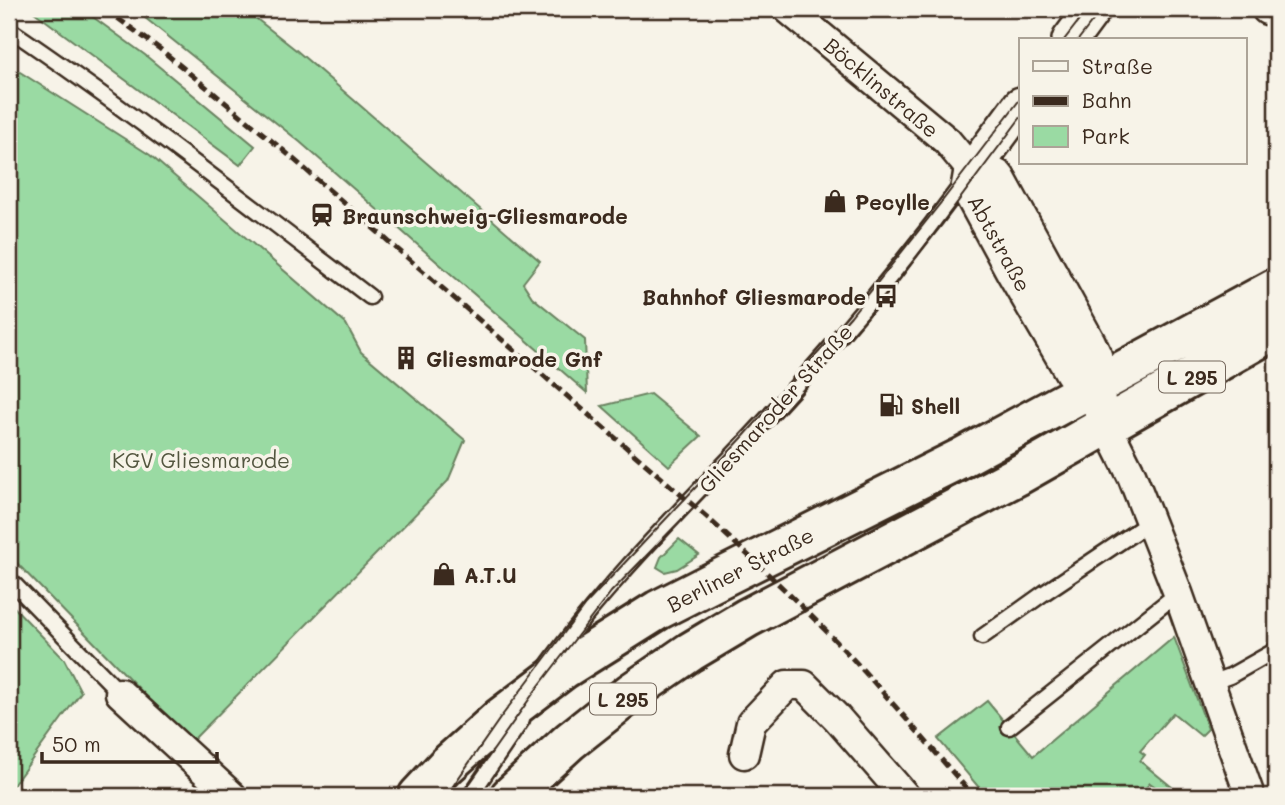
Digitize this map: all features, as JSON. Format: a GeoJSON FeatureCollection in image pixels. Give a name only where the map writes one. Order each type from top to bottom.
{"type":"FeatureCollection","features":[{"type":"Feature","properties":{"kind":"main road","name":"L 295"},"geometry":{"type":"LineString","coordinates":[[1092,388],[1276,288]]}},
{"type":"Feature","properties":{"kind":"main road","name":"L 295"},"geometry":{"type":"LineString","coordinates":[[510,796],[570,741],[632,692],[690,652],[747,618],[1017,476],[1276,329]]}},
{"type":"Feature","properties":{"kind":"main road","name":"Berliner Straße"},"geometry":{"type":"LineString","coordinates":[[418,796],[446,766],[520,702],[575,662],[658,611],[961,458],[1092,388]]}},
{"type":"Feature","properties":{"kind":"street"},"geometry":{"type":"LineString","coordinates":[[1071,38],[1093,9]]}},
{"type":"Feature","properties":{"kind":"street","name":"Böcklinstraße"},"geometry":{"type":"LineString","coordinates":[[802,13],[947,141],[972,170]]}},
{"type":"Feature","properties":{"kind":"street","name":"Gliesmaroder Straße"},"geometry":{"type":"LineString","coordinates":[[972,170],[1019,108]]}},
{"type":"Feature","properties":{"kind":"street","name":"Abtstraße"},"geometry":{"type":"LineString","coordinates":[[972,170],[969,188],[976,203],[1073,372],[1092,388],[1132,476],[1178,593],[1250,796]]}},
{"type":"Feature","properties":{"kind":"street"},"geometry":{"type":"LineString","coordinates":[[744,754],[751,723],[787,685],[804,685],[837,718],[905,796]]}},
{"type":"Feature","properties":{"kind":"street"},"geometry":{"type":"LineString","coordinates":[[120,693],[232,796]]}},
{"type":"Feature","properties":{"kind":"lane"},"geometry":{"type":"LineString","coordinates":[[9,29],[157,134],[370,297]]}},
{"type":"Feature","properties":{"kind":"lane","name":"Gliesmaroder Straße"},"geometry":{"type":"LineString","coordinates":[[520,702],[611,585],[785,399],[852,323],[972,170]]}},
{"type":"Feature","properties":{"kind":"lane"},"geometry":{"type":"LineString","coordinates":[[982,637],[1150,522]]}},
{"type":"Feature","properties":{"kind":"lane"},"geometry":{"type":"LineString","coordinates":[[9,579],[120,693]]}},
{"type":"Feature","properties":{"kind":"lane"},"geometry":{"type":"LineString","coordinates":[[1009,727],[1178,593]]}},
{"type":"Feature","properties":{"kind":"lane"},"geometry":{"type":"LineString","coordinates":[[1211,683],[1230,677],[1276,650]]}},
{"type":"Feature","properties":{"kind":"lane"},"geometry":{"type":"LineString","coordinates":[[470,796],[522,720],[520,702]]}},
{"type":"Feature","properties":{"kind":"green space"},"geometry":{"type":"Polygon","coordinates":[[[35,9],[82,9],[145,55],[255,146],[240,165],[34,12],[35,9]]]}},
{"type":"Feature","properties":{"kind":"green space"},"geometry":{"type":"Polygon","coordinates":[[[134,9],[244,9],[296,50],[540,261],[523,283],[532,297],[585,340],[587,393],[300,142],[134,9]]]}},
{"type":"Feature","properties":{"kind":"green space","name":"KGV Gliesmarode"},"geometry":{"type":"Polygon","coordinates":[[[9,65],[150,155],[346,324],[361,352],[465,440],[448,481],[191,742],[9,555],[9,65]]]}},
{"type":"Feature","properties":{"kind":"green space"},"geometry":{"type":"Polygon","coordinates":[[[650,394],[701,436],[669,466],[602,406],[650,394]]]}},
{"type":"Feature","properties":{"kind":"green space"},"geometry":{"type":"Polygon","coordinates":[[[679,539],[699,555],[677,569],[665,572],[657,567],[661,557],[679,539]]]}},
{"type":"Feature","properties":{"kind":"green space"},"geometry":{"type":"Polygon","coordinates":[[[9,602],[64,659],[81,692],[9,791],[9,602]]]}},
{"type":"Feature","properties":{"kind":"green space"},"geometry":{"type":"Polygon","coordinates":[[[1174,637],[1208,729],[1201,736],[1173,713],[1140,751],[1145,755],[1140,761],[1173,788],[1167,795],[1150,783],[1139,796],[986,796],[938,739],[987,701],[1033,756],[1174,637]]]}},
{"type":"Feature","properties":{"kind":"tram line"},"geometry":{"type":"LineString","coordinates":[[1066,38],[1088,9]]}},
{"type":"Feature","properties":{"kind":"tram line"},"geometry":{"type":"LineString","coordinates":[[1080,38],[1102,9]]}},
{"type":"Feature","properties":{"kind":"tram line"},"geometry":{"type":"LineString","coordinates":[[446,796],[585,605],[744,436],[851,316],[1019,101]]}},
{"type":"Feature","properties":{"kind":"tram line"},"geometry":{"type":"LineString","coordinates":[[461,796],[535,691],[611,592],[755,444],[898,282],[1019,120]]}},
{"type":"Feature","properties":{"kind":"railway"},"geometry":{"type":"LineString","coordinates":[[105,9],[160,49],[283,150],[709,519],[843,648],[973,796]]}},
{"type":"Feature","properties":{"kind":"place","name":"Pecylle"},"geometry":{"type":"Point","coordinates":[835,201]}},
{"type":"Feature","properties":{"kind":"place","name":"Braunschweig-Gliesmarode"},"geometry":{"type":"Point","coordinates":[322,215]}},
{"type":"Feature","properties":{"kind":"place","name":"Bahnhof Gliesmarode"},"geometry":{"type":"Point","coordinates":[886,296]}},
{"type":"Feature","properties":{"kind":"place","name":"Gliesmarode Gnf"},"geometry":{"type":"Point","coordinates":[406,358]}},
{"type":"Feature","properties":{"kind":"place","name":"Shell"},"geometry":{"type":"Point","coordinates":[891,405]}},
{"type":"Feature","properties":{"kind":"place","name":"A.T.U"},"geometry":{"type":"Point","coordinates":[444,574]}}]}
